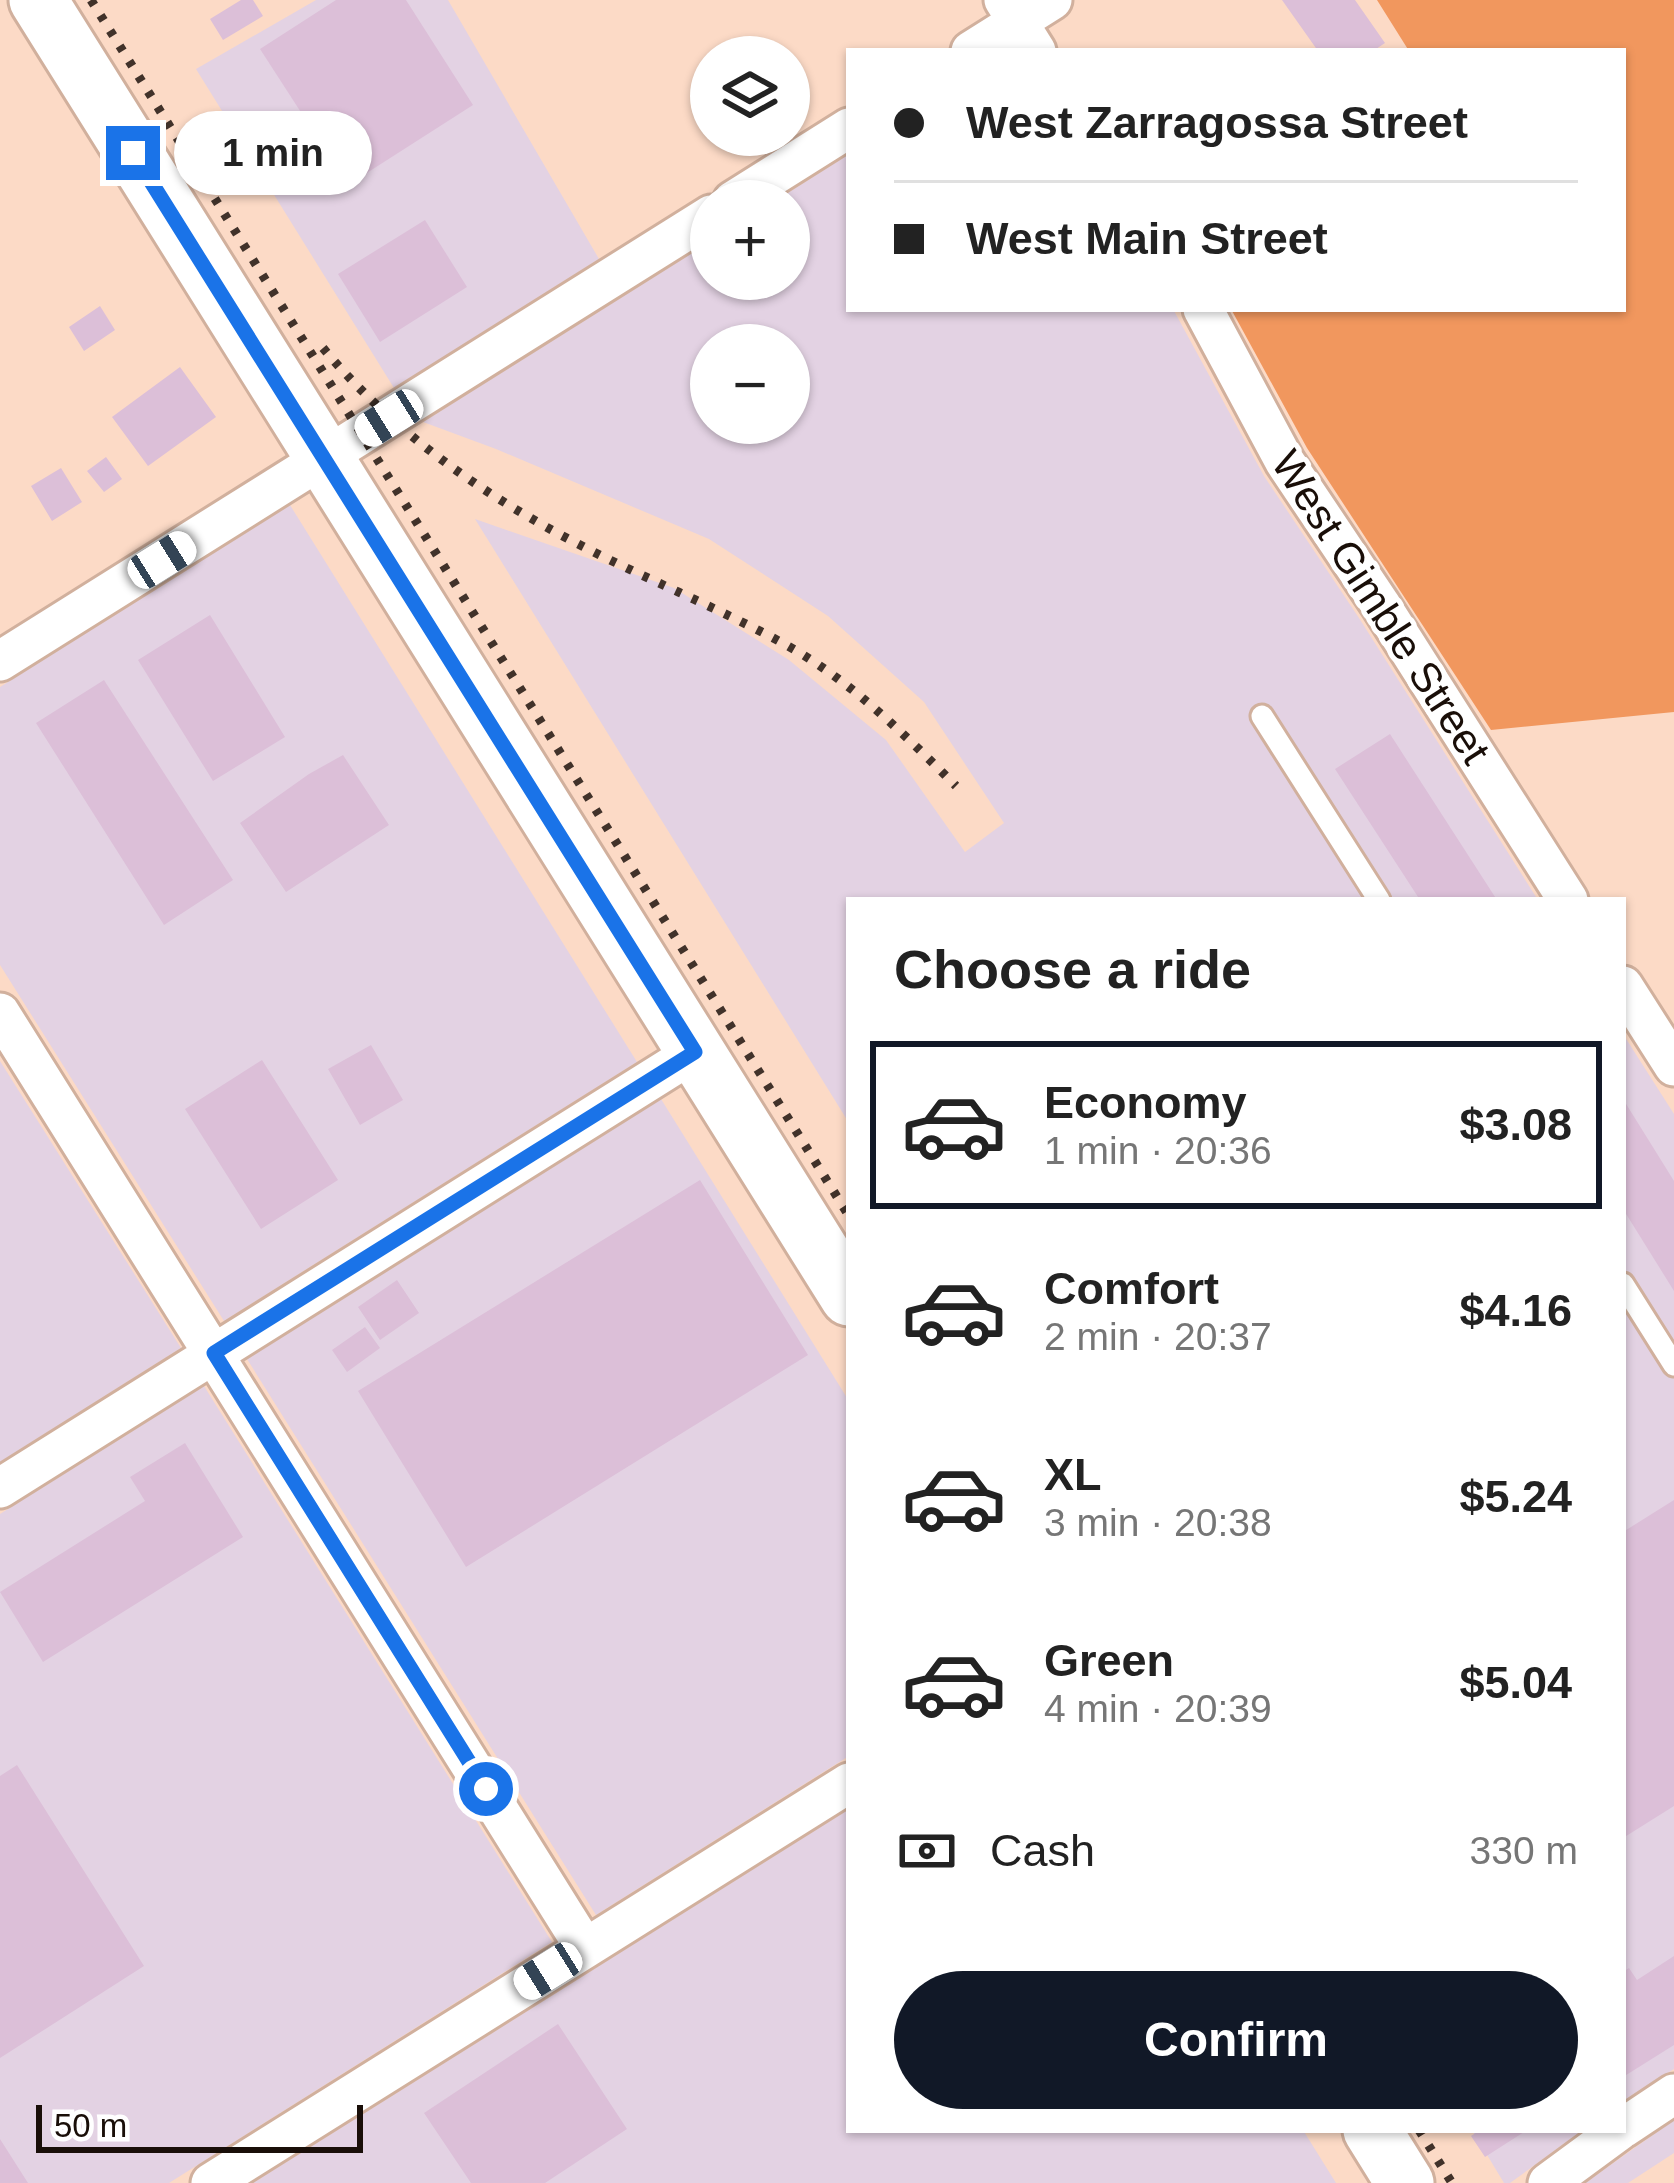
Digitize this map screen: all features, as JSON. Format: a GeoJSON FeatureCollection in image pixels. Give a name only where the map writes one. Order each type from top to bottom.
{"type":"FeatureCollection","features":[{"type":"Feature","properties":{"kind":"main road"},"geometry":{"type":"LineString","coordinates":[[38,0],[846,1292]]}},
{"type":"Feature","properties":{"kind":"main road"},"geometry":{"type":"LineString","coordinates":[[1374,2133],[1405,2183]]}},
{"type":"Feature","properties":{"kind":"street"},"geometry":{"type":"LineString","coordinates":[[976,48],[1052,0]]}},
{"type":"Feature","properties":{"kind":"street"},"geometry":{"type":"LineString","coordinates":[[766,180],[846,130]]}},
{"type":"Feature","properties":{"kind":"street"},"geometry":{"type":"LineString","coordinates":[[0,661],[690,228]]}},
{"type":"Feature","properties":{"kind":"street","name":"West Gimble Street"},"geometry":{"type":"LineString","coordinates":[[1205,312],[1285,462],[1566,897]]}},
{"type":"Feature","properties":{"kind":"street"},"geometry":{"type":"LineString","coordinates":[[1626,991],[1674,1066]]}},
{"type":"Feature","properties":{"kind":"street"},"geometry":{"type":"LineString","coordinates":[[0,1013],[585,1948]]}},
{"type":"Feature","properties":{"kind":"street"},"geometry":{"type":"LineString","coordinates":[[0,1488],[695,1052]]}},
{"type":"Feature","properties":{"kind":"street"},"geometry":{"type":"LineString","coordinates":[[211,2183],[846,1785]]}},
{"type":"Feature","properties":{"kind":"street"},"geometry":{"type":"LineString","coordinates":[[1626,2126],[1674,2095]]}},
{"type":"Feature","properties":{"kind":"street"},"geometry":{"type":"LineString","coordinates":[[1548,2183],[1617,2133]]}},
{"type":"Feature","properties":{"kind":"lane"},"geometry":{"type":"LineString","coordinates":[[1262,716],[1377,897]]}},
{"type":"Feature","properties":{"kind":"lane"},"geometry":{"type":"LineString","coordinates":[[1627,1299],[1674,1365]]}},
{"type":"Feature","properties":{"kind":"shaded area"},"geometry":{"type":"Polygon","coordinates":[[[316,0],[448,0],[599,259],[394,388],[196,69],[316,0]]]}},
{"type":"Feature","properties":{"kind":"shaded area"},"geometry":{"type":"Polygon","coordinates":[[[1377,0],[1674,0],[1674,712],[1491,730],[1307,448],[1233,312],[1626,312],[1626,48],[1407,48],[1377,0]]]}},
{"type":"Feature","properties":{"kind":"shaded area"},"geometry":{"type":"Polygon","coordinates":[[[846,156],[846,312],[1175,312],[1264,476],[1536,897],[846,897],[846,1118],[475,519],[674,588],[789,660],[886,740],[965,852],[1004,823],[924,702],[828,616],[709,539],[423,422],[690,254],[690,300],[810,300],[808,180],[846,156]]]}},
{"type":"Feature","properties":{"kind":"shaded area"},"geometry":{"type":"Polygon","coordinates":[[[290,505],[637,1062],[224,1321],[0,965],[0,687],[290,505]]]}},
{"type":"Feature","properties":{"kind":"shaded area"},"geometry":{"type":"Polygon","coordinates":[[[1626,1039],[1674,1114],[1674,2069],[1626,2099],[1626,1039]]]}},
{"type":"Feature","properties":{"kind":"shaded area"},"geometry":{"type":"Polygon","coordinates":[[[0,1061],[181,1348],[0,1462],[0,1061]]]}},
{"type":"Feature","properties":{"kind":"shaded area"},"geometry":{"type":"Polygon","coordinates":[[[661,1099],[846,1396],[846,1758],[596,1915],[247,1359],[661,1099]]]}},
{"type":"Feature","properties":{"kind":"shaded area"},"geometry":{"type":"Polygon","coordinates":[[[204,1386],[552,1942],[169,2183],[0,2183],[0,1514],[204,1386]]]}},
{"type":"Feature","properties":{"kind":"shaded area"},"geometry":{"type":"Polygon","coordinates":[[[846,1811],[846,2133],[1305,2133],[1336,2183],[253,2183],[846,1811]]]}},
{"type":"Feature","properties":{"kind":"shaded area"},"geometry":{"type":"Polygon","coordinates":[[[1674,2120],[1674,2153],[1628,2183],[1585,2183],[1674,2120]]]}},
{"type":"Feature","properties":{"kind":"shaded area"},"geometry":{"type":"Polygon","coordinates":[[[1474,2133],[1579,2133],[1510,2183],[1504,2183],[1474,2133]]]}},
{"type":"Feature","properties":{"kind":"building"},"geometry":{"type":"Polygon","coordinates":[[[241,0],[253,0],[263,16],[223,40],[210,19],[241,0]]]}},
{"type":"Feature","properties":{"kind":"building"},"geometry":{"type":"Polygon","coordinates":[[[336,0],[406,0],[473,105],[348,185],[260,49],[336,0]]]}},
{"type":"Feature","properties":{"kind":"building"},"geometry":{"type":"Polygon","coordinates":[[[1282,0],[1355,0],[1385,43],[1378,48],[1316,48],[1282,0]]]}},
{"type":"Feature","properties":{"kind":"building"},"geometry":{"type":"Polygon","coordinates":[[[425,220],[467,287],[380,342],[338,274],[425,220]]]}},
{"type":"Feature","properties":{"kind":"building"},"geometry":{"type":"Polygon","coordinates":[[[100,306],[115,330],[84,351],[69,327],[100,306]]]}},
{"type":"Feature","properties":{"kind":"building"},"geometry":{"type":"Polygon","coordinates":[[[180,367],[216,417],[148,466],[112,417],[180,367]]]}},
{"type":"Feature","properties":{"kind":"building"},"geometry":{"type":"Polygon","coordinates":[[[106,457],[122,479],[104,492],[87,471],[106,457]]]}},
{"type":"Feature","properties":{"kind":"building"},"geometry":{"type":"Polygon","coordinates":[[[61,468],[82,502],[52,521],[31,486],[61,468]]]}},
{"type":"Feature","properties":{"kind":"building"},"geometry":{"type":"Polygon","coordinates":[[[210,615],[285,737],[213,781],[138,660],[210,615]]]}},
{"type":"Feature","properties":{"kind":"building"},"geometry":{"type":"Polygon","coordinates":[[[104,680],[233,880],[164,925],[36,723],[104,680]]]}},
{"type":"Feature","properties":{"kind":"building"},"geometry":{"type":"Polygon","coordinates":[[[1390,734],[1495,897],[1418,897],[1335,769],[1390,734]]]}},
{"type":"Feature","properties":{"kind":"building"},"geometry":{"type":"Polygon","coordinates":[[[343,755],[389,825],[286,892],[240,823],[343,755]]]}},
{"type":"Feature","properties":{"kind":"building"},"geometry":{"type":"Polygon","coordinates":[[[371,1045],[403,1100],[360,1125],[328,1069],[371,1045]]]}},
{"type":"Feature","properties":{"kind":"building"},"geometry":{"type":"Polygon","coordinates":[[[262,1060],[338,1180],[261,1229],[185,1109],[262,1060]]]}},
{"type":"Feature","properties":{"kind":"building"},"geometry":{"type":"Polygon","coordinates":[[[1626,1104],[1674,1181],[1674,1291],[1626,1214],[1626,1104]]]}},
{"type":"Feature","properties":{"kind":"building"},"geometry":{"type":"Polygon","coordinates":[[[700,1180],[808,1355],[466,1567],[358,1391],[700,1180]]]}},
{"type":"Feature","properties":{"kind":"building"},"geometry":{"type":"Polygon","coordinates":[[[397,1280],[419,1313],[380,1340],[358,1307],[397,1280]]]}},
{"type":"Feature","properties":{"kind":"building"},"geometry":{"type":"Polygon","coordinates":[[[365,1327],[380,1348],[347,1372],[332,1350],[365,1327]]]}},
{"type":"Feature","properties":{"kind":"building"},"geometry":{"type":"Polygon","coordinates":[[[185,1443],[243,1537],[43,1662],[0,1592],[145,1501],[130,1477],[185,1443]]]}},
{"type":"Feature","properties":{"kind":"building"},"geometry":{"type":"Polygon","coordinates":[[[1674,1500],[1674,1806],[1626,1836],[1626,1530],[1674,1500]]]}},
{"type":"Feature","properties":{"kind":"building"},"geometry":{"type":"Polygon","coordinates":[[[17,1765],[144,1966],[0,2058],[0,1776],[17,1765]]]}},
{"type":"Feature","properties":{"kind":"building"},"geometry":{"type":"Polygon","coordinates":[[[1674,1956],[1674,2045],[1626,2075],[1626,1970],[1637,1980],[1674,1956]]]}},
{"type":"Feature","properties":{"kind":"building"},"geometry":{"type":"Polygon","coordinates":[[[558,2024],[627,2129],[545,2183],[471,2183],[424,2113],[558,2024]]]}},
{"type":"Feature","properties":{"kind":"building"},"geometry":{"type":"Polygon","coordinates":[[[1476,2133],[1522,2133],[1485,2157],[1471,2136],[1476,2133]]]}},
{"type":"Feature","properties":{"kind":"building"},"geometry":{"type":"Polygon","coordinates":[[[0,2139],[28,2183],[0,2183],[0,2139]]]}},
{"type":"Feature","properties":{"kind":"railway"},"geometry":{"type":"LineString","coordinates":[[91,0],[846,1211]]}},
{"type":"Feature","properties":{"kind":"railway"},"geometry":{"type":"LineString","coordinates":[[323,348],[410,435],[476,484],[582,546],[811,660],[876,710],[956,786]]}},
{"type":"Feature","properties":{"kind":"railway"},"geometry":{"type":"LineString","coordinates":[[1421,2133],[1452,2183]]}},
{"type":"Feature","properties":{"kind":"route"},"geometry":{"type":"LineString","coordinates":[[133,153],[695,1052],[214,1353],[486,1789]]}}]}
